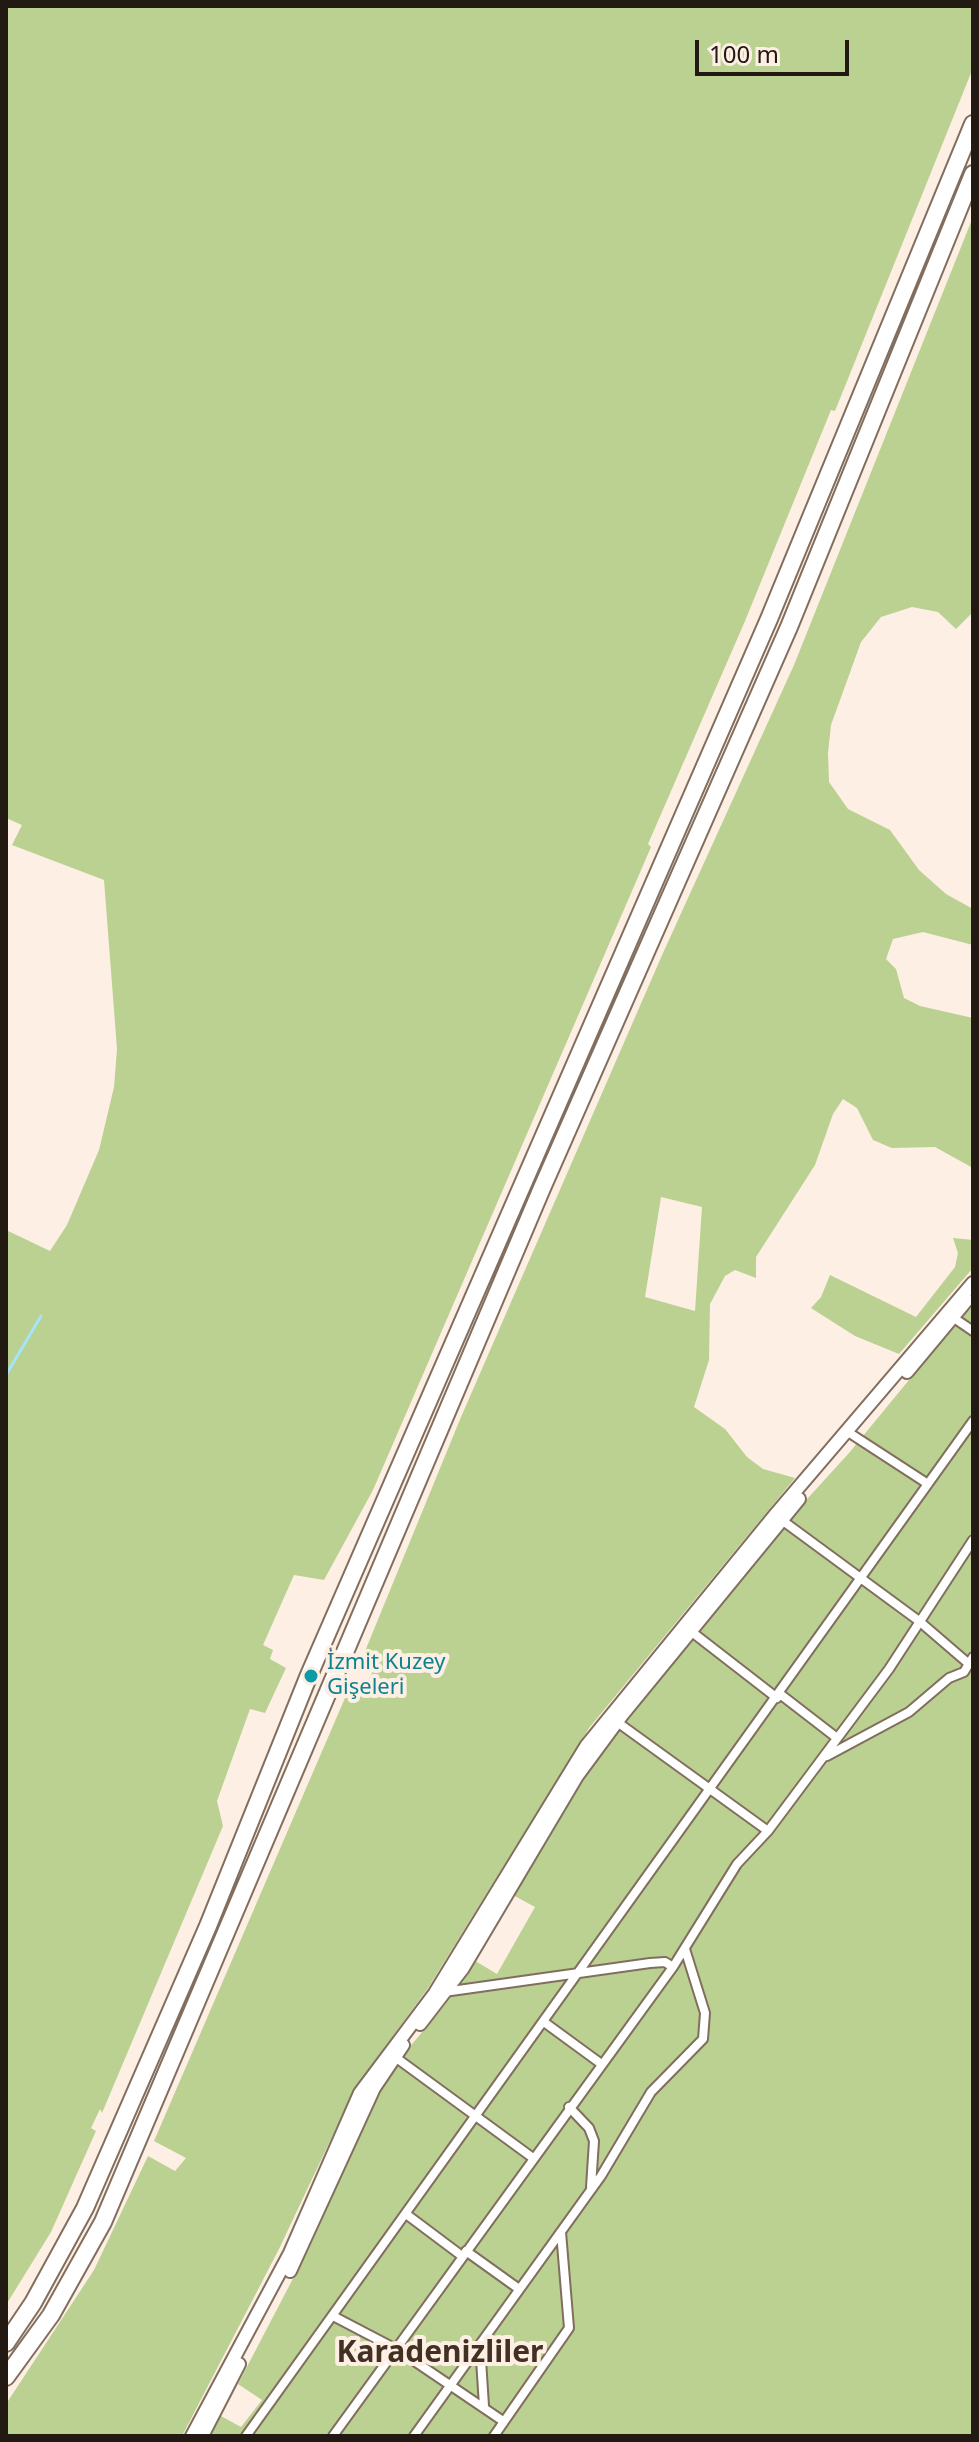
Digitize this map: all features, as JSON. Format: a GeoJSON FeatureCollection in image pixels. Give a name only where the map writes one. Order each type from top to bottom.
{"type":"FeatureCollection","features":[{"type":"Feature","properties":{"kind":"highway"},"geometry":{"type":"LineString","coordinates":[[6,2343],[33,2303],[85,2208],[208,1926],[309,1675],[769,619],[973,124]]}},
{"type":"Feature","properties":{"kind":"highway"},"geometry":{"type":"LineString","coordinates":[[6,2377],[51,2315],[103,2222],[542,1188],[789,627],[973,174]]}},
{"type":"Feature","properties":{"kind":"main road"},"geometry":{"type":"LineString","coordinates":[[192,2436],[290,2253],[350,2112],[441,1992],[575,1764],[973,1283]]}},
{"type":"Feature","properties":{"kind":"main road"},"geometry":{"type":"LineString","coordinates":[[949,1315],[973,1294]]}},
{"type":"Feature","properties":{"kind":"main road"},"geometry":{"type":"LineString","coordinates":[[202,2436],[305,2242],[358,2119],[391,2054]]}},
{"type":"Feature","properties":{"kind":"street"},"geometry":{"type":"LineString","coordinates":[[949,1315],[973,1331]]}},
{"type":"Feature","properties":{"kind":"street"},"geometry":{"type":"LineString","coordinates":[[246,2436],[973,1421]]}},
{"type":"Feature","properties":{"kind":"street"},"geometry":{"type":"LineString","coordinates":[[851,1434],[928,1484]]}},
{"type":"Feature","properties":{"kind":"street"},"geometry":{"type":"LineString","coordinates":[[778,1517],[971,1661],[964,1672],[949,1678],[909,1712],[822,1759]]}},
{"type":"Feature","properties":{"kind":"street"},"geometry":{"type":"LineString","coordinates":[[333,2436],[398,2350],[600,2063],[673,1967],[737,1864],[768,1831],[837,1738],[973,1540]]}},
{"type":"Feature","properties":{"kind":"street"},"geometry":{"type":"LineString","coordinates":[[687,1628],[837,1738]]}},
{"type":"Feature","properties":{"kind":"street"},"geometry":{"type":"LineString","coordinates":[[613,1719],[768,1831]]}},
{"type":"Feature","properties":{"kind":"street"},"geometry":{"type":"LineString","coordinates":[[414,2436],[590,2191],[651,2092],[703,2039],[705,2013],[685,1949]]}},
{"type":"Feature","properties":{"kind":"street"},"geometry":{"type":"LineString","coordinates":[[441,1992],[650,1963],[665,1962],[673,1967]]}},
{"type":"Feature","properties":{"kind":"street"},"geometry":{"type":"LineString","coordinates":[[544,2022],[600,2063]]}},
{"type":"Feature","properties":{"kind":"street"},"geometry":{"type":"LineString","coordinates":[[391,2054],[533,2158]]}},
{"type":"Feature","properties":{"kind":"street"},"geometry":{"type":"LineString","coordinates":[[569,2107],[589,2128],[594,2141],[590,2191]]}},
{"type":"Feature","properties":{"kind":"street"},"geometry":{"type":"LineString","coordinates":[[406,2214],[519,2289]]}},
{"type":"Feature","properties":{"kind":"street"},"geometry":{"type":"LineString","coordinates":[[494,2436],[569,2328],[561,2232]]}},
{"type":"Feature","properties":{"kind":"street"},"geometry":{"type":"LineString","coordinates":[[333,2316],[398,2350],[503,2421]]}},
{"type":"Feature","properties":{"kind":"street"},"geometry":{"type":"LineString","coordinates":[[480,2343],[484,2406]]}},
{"type":"Feature","properties":{"kind":"green space"},"geometry":{"type":"Polygon","coordinates":[[[6,6],[973,6],[973,68],[835,411],[831,410],[745,621],[648,844],[651,847],[373,1490],[324,1580],[294,1575],[263,1645],[273,1650],[270,1659],[286,1668],[265,1713],[250,1709],[217,1801],[223,1826],[102,2113],[100,2109],[91,2128],[96,2131],[51,2232],[6,2305],[6,1230],[50,1251],[67,1225],[99,1150],[114,1087],[117,1049],[104,880],[12,845],[22,825],[6,818],[6,6]]]}},
{"type":"Feature","properties":{"kind":"green space"},"geometry":{"type":"Polygon","coordinates":[[[973,217],[973,612],[956,629],[938,612],[912,607],[881,617],[861,642],[831,725],[828,753],[829,782],[848,809],[890,830],[919,870],[946,894],[973,909],[973,945],[923,932],[893,939],[886,959],[896,969],[904,998],[920,1006],[973,1018],[973,1168],[935,1147],[892,1148],[873,1140],[857,1108],[843,1099],[833,1114],[815,1165],[756,1257],[756,1278],[735,1270],[725,1276],[710,1304],[709,1360],[694,1407],[725,1429],[747,1457],[763,1469],[795,1478],[589,1728],[428,1988],[355,2088],[279,2249],[182,2436],[6,2436],[6,2404],[94,2270],[148,2156],[175,2171],[186,2158],[154,2141],[348,1691],[363,1690],[373,1671],[361,1661],[461,1417],[663,953],[794,665],[973,217]],[[661,1197],[645,1297],[695,1311],[702,1207],[661,1197]]]}},
{"type":"Feature","properties":{"kind":"green space"},"geometry":{"type":"Polygon","coordinates":[[[953,1238],[973,1240],[973,1268],[899,1354],[855,1336],[811,1308],[821,1297],[830,1275],[916,1317],[955,1267],[958,1253],[953,1238]]]}},
{"type":"Feature","properties":{"kind":"green space"},"geometry":{"type":"Polygon","coordinates":[[[973,1302],[973,2436],[211,2436],[221,2416],[241,2427],[262,2400],[238,2384],[311,2244],[371,2109],[393,2067],[443,2007],[472,1959],[497,1974],[535,1907],[511,1894],[597,1753],[778,1531],[849,1453],[973,1302]]]}},
{"type":"Feature","properties":{"kind":"waterway"},"geometry":{"type":"LineString","coordinates":[[6,1375],[41,1316]]}},
{"type":"Feature","properties":{"kind":"place","name":"İzmit Kuzey Gişeleri"},"geometry":{"type":"Point","coordinates":[311,1676]}},
{"type":"Feature","properties":{"kind":"district","name":"Karadenizliler"},"geometry":{"type":"Point","coordinates":[440,2353]}}]}
